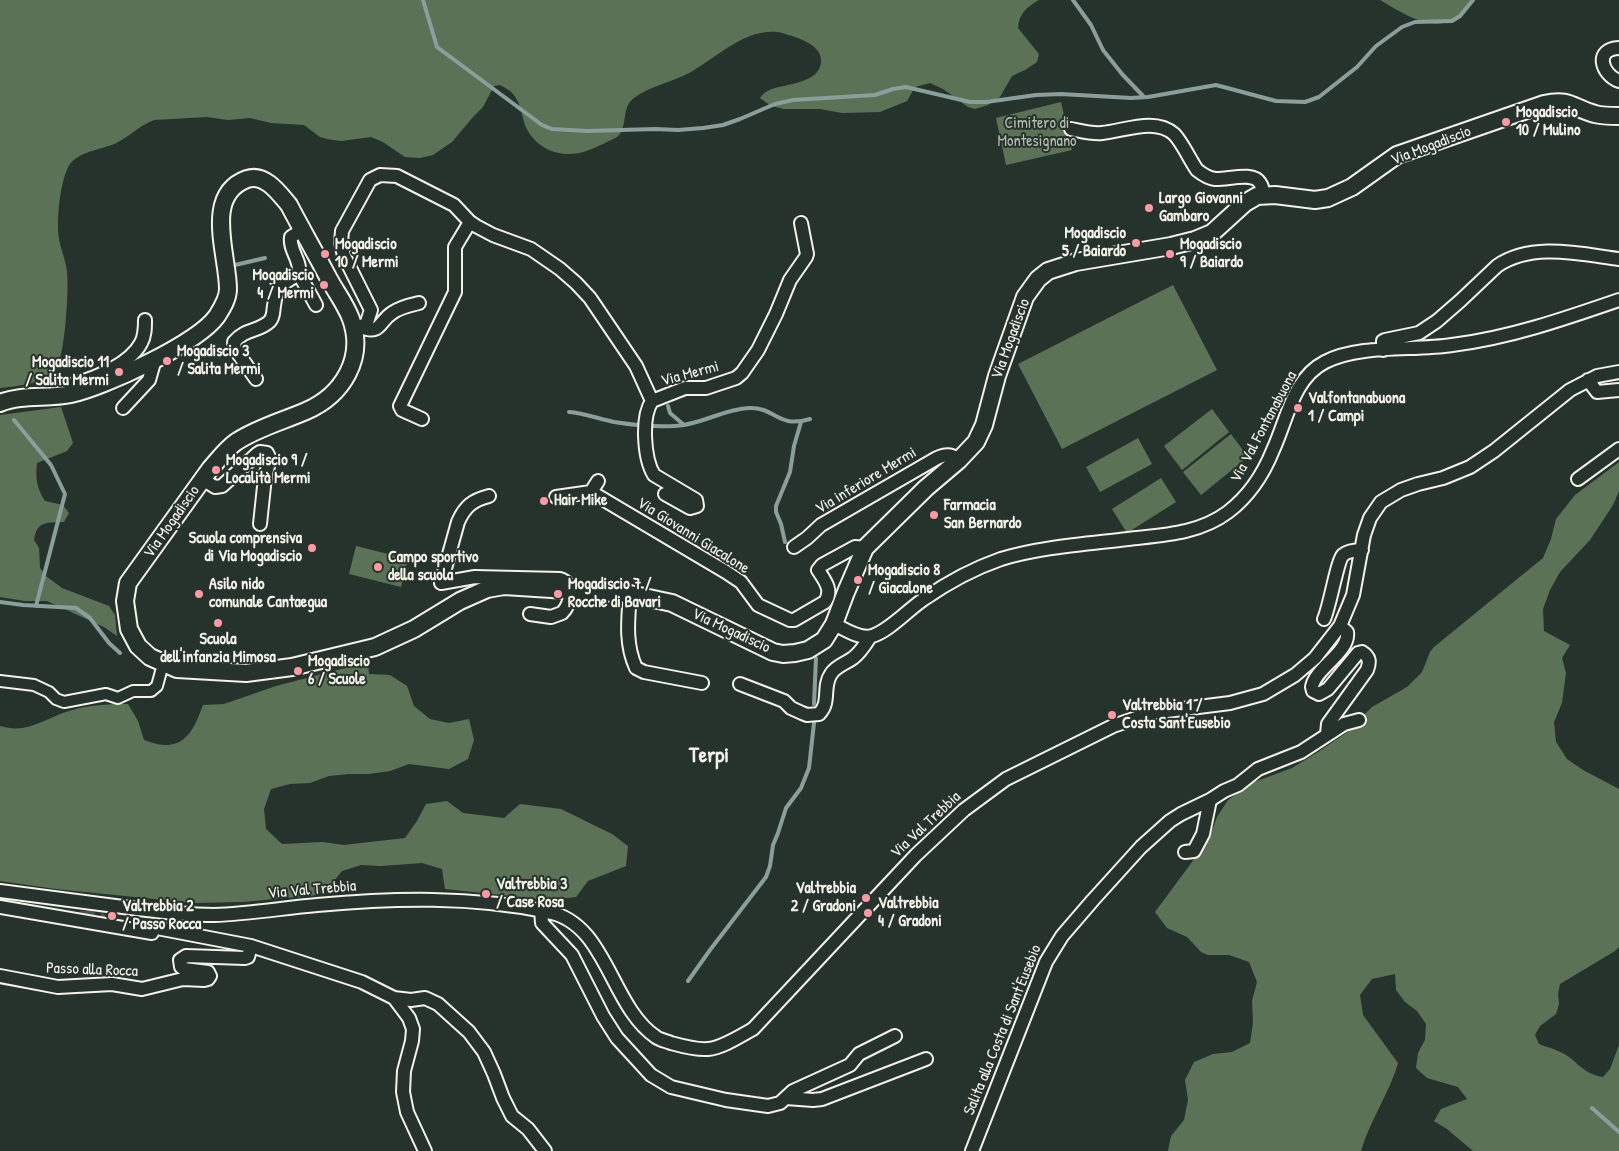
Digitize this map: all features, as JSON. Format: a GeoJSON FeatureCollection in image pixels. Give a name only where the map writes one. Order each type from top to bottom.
{"type":"FeatureCollection","features":[{"type":"Feature","properties":{"kind":"street"},"geometry":{"type":"LineString","coordinates":[[1619,48],[1606,53],[1602,63],[1611,78],[1619,81]]}},
{"type":"Feature","properties":{"kind":"street","name":"Via Mogadiscio"},"geometry":{"type":"LineString","coordinates":[[0,403],[18,399],[72,394],[102,385],[155,358],[207,328],[225,302],[228,290],[221,210],[230,189],[240,182],[251,178],[265,181],[276,188],[288,205],[357,327],[353,362],[341,386],[330,397],[308,410],[252,433],[224,452],[202,479],[128,583],[125,601],[129,629],[138,646],[150,657],[164,664],[189,670],[246,673],[273,671],[375,647],[396,639],[460,601],[487,589],[504,586],[630,594],[672,603],[762,647],[783,654],[795,653],[817,646],[824,640],[834,624],[865,548],[926,488],[960,460],[981,434],[997,376],[1025,297],[1038,279],[1048,272],[1067,265],[1171,246],[1207,236],[1221,226],[1250,199],[1263,194],[1315,200],[1328,198],[1352,187],[1397,155],[1544,104],[1557,101],[1570,103],[1594,114],[1619,116]]}},
{"type":"Feature","properties":{"kind":"street"},"geometry":{"type":"LineString","coordinates":[[1071,129],[1100,133],[1143,126],[1156,126],[1165,129],[1175,135],[1197,170],[1202,174],[1216,179],[1242,176],[1254,178],[1260,183],[1263,194]]}},
{"type":"Feature","properties":{"kind":"street","name":"Via Mermi"},"geometry":{"type":"LineString","coordinates":[[357,327],[366,324],[369,320],[371,307],[344,256],[341,238],[346,222],[370,180],[380,175],[397,176],[454,205],[470,222],[493,235],[531,249],[560,269],[576,283],[590,298],[636,366],[650,405],[686,388],[706,388],[736,378],[742,373],[758,350],[790,280],[806,257],[801,222]]}},
{"type":"Feature","properties":{"kind":"street"},"geometry":{"type":"LineString","coordinates":[[422,419],[402,410],[400,406],[455,292],[455,247],[470,222]]}},
{"type":"Feature","properties":{"kind":"street"},"geometry":{"type":"LineString","coordinates":[[302,230],[291,236],[290,241],[300,266],[299,274],[316,305]]}},
{"type":"Feature","properties":{"kind":"street"},"geometry":{"type":"LineString","coordinates":[[1382,350],[1385,340],[1419,333],[1437,321],[1506,260],[1549,251],[1619,259]]}},
{"type":"Feature","properties":{"kind":"street"},"geometry":{"type":"LineString","coordinates":[[256,379],[235,349],[234,342],[245,332],[262,327],[271,320],[279,288],[284,282],[299,274]]}},
{"type":"Feature","properties":{"kind":"street","name":"Via Val Fontanabuona"},"geometry":{"type":"LineString","coordinates":[[740,684],[784,701],[791,708],[802,713],[819,714],[825,706],[826,686],[829,676],[836,668],[858,654],[870,637],[880,633],[924,598],[966,574],[1000,560],[1028,553],[1200,528],[1226,513],[1247,495],[1259,479],[1273,451],[1294,398],[1307,376],[1325,362],[1343,355],[1382,350],[1449,346],[1488,340],[1570,317],[1619,300]]}},
{"type":"Feature","properties":{"kind":"street"},"geometry":{"type":"LineString","coordinates":[[357,327],[369,330],[379,328],[391,313],[418,303]]}},
{"type":"Feature","properties":{"kind":"street"},"geometry":{"type":"LineString","coordinates":[[72,394],[74,384],[110,371],[141,345],[144,336],[145,320]]}},
{"type":"Feature","properties":{"kind":"street"},"geometry":{"type":"LineString","coordinates":[[123,408],[149,380],[155,358]]}},
{"type":"Feature","properties":{"kind":"street"},"geometry":{"type":"LineString","coordinates":[[1324,618],[1342,555],[1362,550],[1370,518],[1381,502],[1401,490],[1443,478],[1470,467],[1494,451],[1570,390],[1588,380],[1610,372],[1619,372]]}},
{"type":"Feature","properties":{"kind":"street"},"geometry":{"type":"LineString","coordinates":[[1588,380],[1597,392],[1619,390]]}},
{"type":"Feature","properties":{"kind":"street"},"geometry":{"type":"LineString","coordinates":[[650,405],[646,437],[649,464],[654,474],[696,500],[697,506],[690,508],[665,494]]}},
{"type":"Feature","properties":{"kind":"street"},"geometry":{"type":"LineString","coordinates":[[1578,479],[1619,449]]}},
{"type":"Feature","properties":{"kind":"street"},"geometry":{"type":"LineString","coordinates":[[202,479],[215,487],[222,486],[257,454],[260,452],[267,453],[270,459],[264,477],[260,524]]}},
{"type":"Feature","properties":{"kind":"street","name":"Via inferiore Mermi"},"geometry":{"type":"LineString","coordinates":[[794,547],[821,525],[937,458],[946,454],[960,460]]}},
{"type":"Feature","properties":{"kind":"street"},"geometry":{"type":"LineString","coordinates":[[556,497],[591,492],[598,481]]}},
{"type":"Feature","properties":{"kind":"street","name":"Via Giovanni Giacalone"},"geometry":{"type":"LineString","coordinates":[[591,492],[742,582],[758,605],[790,620],[794,620],[826,602],[828,599],[829,588],[818,570],[822,565],[855,547],[865,548]]}},
{"type":"Feature","properties":{"kind":"street"},"geometry":{"type":"LineString","coordinates":[[489,496],[472,502],[462,514],[441,583],[475,576],[560,579],[567,582],[570,586],[570,591],[568,602],[562,613],[551,617],[530,614]]}},
{"type":"Feature","properties":{"kind":"street","name":"Via Val Trebbia"},"geometry":{"type":"LineString","coordinates":[[0,891],[86,907],[216,915],[319,904],[442,899],[541,910],[564,916],[592,941],[627,1007],[656,1038],[682,1046],[708,1049],[732,1040],[753,1029],[916,855],[964,810],[1006,779],[1113,726],[1151,713],[1230,703],[1263,694],[1295,675],[1315,658],[1340,626],[1353,595],[1362,550]]}},
{"type":"Feature","properties":{"kind":"street"},"geometry":{"type":"LineString","coordinates":[[630,594],[628,635],[630,653],[636,668],[644,672],[702,684]]}},
{"type":"Feature","properties":{"kind":"street"},"geometry":{"type":"LineString","coordinates":[[834,624],[862,636],[870,637]]}},
{"type":"Feature","properties":{"kind":"street"},"geometry":{"type":"LineString","coordinates":[[1327,734],[1326,729],[1330,720],[1367,670],[1369,664],[1369,658],[1362,652],[1358,653],[1328,689],[1322,693],[1313,691],[1314,680],[1333,658],[1347,637],[1347,632],[1340,626]]}},
{"type":"Feature","properties":{"kind":"street"},"geometry":{"type":"LineString","coordinates":[[0,680],[34,685],[64,702],[106,694],[118,698],[133,691],[151,690],[157,686],[164,664]]}},
{"type":"Feature","properties":{"kind":"street","name":"Salita alla Costa di Sant'Eusebio"},"geometry":{"type":"LineString","coordinates":[[972,1151],[996,1087],[1006,1068],[1030,999],[1053,948],[1093,900],[1159,829],[1180,814],[1238,785],[1258,769],[1301,752],[1344,724],[1359,720]]}},
{"type":"Feature","properties":{"kind":"street"},"geometry":{"type":"LineString","coordinates":[[1185,852],[1194,851],[1203,834],[1210,800]]}},
{"type":"Feature","properties":{"kind":"street"},"geometry":{"type":"LineString","coordinates":[[0,907],[92,923],[154,930],[251,946],[362,982],[394,998],[411,1000],[425,998],[432,1001],[438,1004],[469,1032],[484,1052],[512,1116],[528,1129],[545,1151]]}},
{"type":"Feature","properties":{"kind":"street"},"geometry":{"type":"LineString","coordinates":[[541,910],[542,923],[572,955],[603,1016],[613,1030],[651,1075],[672,1087],[726,1100],[768,1106],[774,1105],[793,1091],[850,1065],[859,1054],[896,1036]]}},
{"type":"Feature","properties":{"kind":"street","name":"Passo alla Rocca"},"geometry":{"type":"LineString","coordinates":[[0,976],[58,987],[112,984],[142,989],[183,980],[208,979],[210,976],[208,972],[184,969],[181,967],[180,960],[186,956],[245,958],[248,957],[251,946]]}},
{"type":"Feature","properties":{"kind":"street"},"geometry":{"type":"LineString","coordinates":[[394,998],[410,1018],[413,1030],[404,1071],[403,1092],[407,1112],[425,1151]]}},
{"type":"Feature","properties":{"kind":"street"},"geometry":{"type":"LineString","coordinates":[[786,1098],[813,1100],[822,1098],[926,1059]]}},
{"type":"Feature","properties":{"kind":"green space"},"geometry":{"type":"Polygon","coordinates":[[[0,0],[1039,0],[1024,11],[1018,28],[1039,54],[1037,62],[1012,76],[1000,97],[988,105],[975,109],[968,107],[943,89],[930,83],[915,87],[907,101],[880,112],[842,113],[820,109],[784,109],[771,106],[760,98],[770,90],[801,82],[815,74],[821,62],[820,56],[816,48],[803,40],[781,32],[765,32],[742,40],[689,73],[640,94],[630,102],[626,110],[623,128],[619,135],[591,149],[572,154],[559,153],[547,149],[537,142],[526,128],[515,97],[510,91],[500,85],[494,86],[483,107],[452,142],[433,155],[420,158],[405,157],[383,142],[371,137],[341,141],[327,139],[320,137],[304,125],[271,123],[250,118],[228,120],[207,117],[154,120],[118,142],[86,153],[70,164],[61,190],[59,211],[58,231],[67,281],[67,310],[60,359],[52,376],[41,381],[0,388],[0,0]]]}},
{"type":"Feature","properties":{"kind":"green space"},"geometry":{"type":"Polygon","coordinates":[[[1380,0],[1474,0],[1457,17],[1448,22],[1438,24],[1418,20],[1380,0]]]}},
{"type":"Feature","properties":{"kind":"green space","name":"Cimitero di Montesignano"},"geometry":{"type":"Polygon","coordinates":[[[1061,102],[1072,150],[1006,165],[996,118],[1061,102]]]}},
{"type":"Feature","properties":{"kind":"green space"},"geometry":{"type":"Polygon","coordinates":[[[1173,285],[1217,370],[1062,449],[1018,364],[1173,285]]]}},
{"type":"Feature","properties":{"kind":"green space"},"geometry":{"type":"Polygon","coordinates":[[[61,407],[73,443],[67,451],[37,463],[36,474],[38,488],[45,501],[63,505],[69,513],[64,522],[44,524],[40,526],[35,534],[34,540],[39,548],[40,568],[46,576],[62,588],[109,606],[115,615],[117,636],[104,627],[47,601],[25,601],[0,597],[0,415],[61,407]]]}},
{"type":"Feature","properties":{"kind":"green space"},"geometry":{"type":"Polygon","coordinates":[[[1212,409],[1229,432],[1182,470],[1164,446],[1212,409]]]}},
{"type":"Feature","properties":{"kind":"green space"},"geometry":{"type":"Polygon","coordinates":[[[1231,434],[1248,457],[1201,495],[1183,472],[1231,434]]]}},
{"type":"Feature","properties":{"kind":"green space"},"geometry":{"type":"Polygon","coordinates":[[[1138,438],[1152,464],[1100,492],[1086,467],[1138,438]]]}},
{"type":"Feature","properties":{"kind":"green space"},"geometry":{"type":"Polygon","coordinates":[[[1619,462],[1619,491],[1613,505],[1590,540],[1560,572],[1550,590],[1543,609],[1544,631],[1570,645],[1562,658],[1566,673],[1562,703],[1554,722],[1556,742],[1567,759],[1583,770],[1619,789],[1619,947],[1560,984],[1559,1004],[1556,1014],[1540,1026],[1535,1035],[1539,1044],[1570,1057],[1583,1069],[1603,1077],[1610,1069],[1619,1045],[1619,1151],[1473,1151],[1447,1129],[1434,1121],[1441,1109],[1467,1099],[1458,1087],[1427,1078],[1416,1068],[1418,1053],[1425,1040],[1426,1024],[1417,1011],[1405,1002],[1396,990],[1395,974],[1372,979],[1360,995],[1363,1015],[1398,1063],[1361,1151],[1168,1151],[1171,1136],[1184,1120],[1188,1100],[1185,1080],[1194,1062],[1213,1054],[1232,1052],[1250,1043],[1253,1023],[1252,1001],[1257,982],[1249,962],[1229,955],[1208,955],[1201,952],[1187,937],[1167,928],[1155,912],[1209,839],[1217,817],[1228,800],[1254,782],[1292,768],[1318,752],[1346,733],[1372,707],[1407,687],[1422,672],[1434,647],[1543,558],[1551,539],[1556,519],[1575,495],[1619,462]]]}},
{"type":"Feature","properties":{"kind":"green space"},"geometry":{"type":"Polygon","coordinates":[[[1161,478],[1176,502],[1127,533],[1112,509],[1161,478]]]}},
{"type":"Feature","properties":{"kind":"green space","name":"Campo sportivo della scuola"},"geometry":{"type":"Polygon","coordinates":[[[356,546],[408,559],[401,587],[349,574],[356,546]]]}},
{"type":"Feature","properties":{"kind":"green space"},"geometry":{"type":"Polygon","coordinates":[[[368,662],[369,674],[390,675],[407,686],[414,706],[430,719],[449,723],[469,719],[474,740],[468,759],[449,769],[409,764],[390,771],[329,776],[310,783],[290,784],[271,789],[264,809],[266,829],[282,844],[323,842],[344,845],[405,838],[426,804],[447,801],[463,813],[504,818],[520,804],[561,809],[612,834],[628,846],[626,866],[588,881],[576,897],[549,900],[445,889],[442,869],[422,863],[381,866],[361,865],[342,871],[330,886],[317,895],[243,902],[194,903],[56,889],[0,881],[0,726],[10,728],[26,727],[66,712],[89,706],[128,704],[138,721],[144,740],[164,745],[172,744],[185,738],[190,732],[203,705],[224,704],[276,686],[368,662]]]}},
{"type":"Feature","properties":{"kind":"waterway"},"geometry":{"type":"LineString","coordinates":[[423,0],[437,47],[542,125],[552,129],[587,131],[703,128],[723,125],[775,104],[793,100],[875,95],[906,87],[970,102],[986,102],[1036,95],[1061,94],[1131,98],[1148,97],[1216,85],[1276,101],[1305,102],[1319,97],[1357,67],[1376,46],[1402,27],[1415,22],[1452,21],[1460,16],[1473,0]]}},
{"type":"Feature","properties":{"kind":"waterway"},"geometry":{"type":"LineString","coordinates":[[1073,0],[1091,25],[1103,50],[1144,97]]}},
{"type":"Feature","properties":{"kind":"waterway"},"geometry":{"type":"LineString","coordinates":[[235,265],[265,258]]}},
{"type":"Feature","properties":{"kind":"waterway"},"geometry":{"type":"LineString","coordinates":[[668,406],[670,413],[684,425]]}},
{"type":"Feature","properties":{"kind":"waterway"},"geometry":{"type":"LineString","coordinates":[[569,412],[614,422],[660,426],[685,425],[730,411],[749,408],[765,411],[783,420],[799,421],[810,419]]}},
{"type":"Feature","properties":{"kind":"waterway"},"geometry":{"type":"LineString","coordinates":[[14,420],[51,465],[65,494],[36,606]]}},
{"type":"Feature","properties":{"kind":"waterway"},"geometry":{"type":"LineString","coordinates":[[785,542],[776,506],[790,472],[794,446],[801,422]]}},
{"type":"Feature","properties":{"kind":"waterway"},"geometry":{"type":"LineString","coordinates":[[0,602],[76,608],[90,618],[109,643],[120,653]]}},
{"type":"Feature","properties":{"kind":"waterway"},"geometry":{"type":"LineString","coordinates":[[814,704],[816,658]]}},
{"type":"Feature","properties":{"kind":"waterway"},"geometry":{"type":"LineString","coordinates":[[688,981],[766,877],[770,866],[773,845],[786,808],[801,788],[809,768],[814,723]]}},
{"type":"Feature","properties":{"kind":"waterway"},"geometry":{"type":"LineString","coordinates":[[1592,1108],[1619,1132]]}},
{"type":"Feature","properties":{"kind":"tunnel"},"geometry":{"type":"LineString","coordinates":[[86,911],[86,914],[90,917],[104,920]]}},
{"type":"Feature","properties":{"kind":"place","name":"Mogadiscio 10 / Mulino"},"geometry":{"type":"Point","coordinates":[1506,122]}},
{"type":"Feature","properties":{"kind":"place","name":"Largo Giovanni Gambaro"},"geometry":{"type":"Point","coordinates":[1149,208]}},
{"type":"Feature","properties":{"kind":"place","name":"Mogadiscio 5 / Baiardo"},"geometry":{"type":"Point","coordinates":[1136,243]}},
{"type":"Feature","properties":{"kind":"place","name":"Mogadiscio 10 / Mermi"},"geometry":{"type":"Point","coordinates":[325,254]}},
{"type":"Feature","properties":{"kind":"place","name":"Mogadiscio 9 / Baiardo"},"geometry":{"type":"Point","coordinates":[1170,254]}},
{"type":"Feature","properties":{"kind":"place","name":"Mogadiscio 4 / Mermi"},"geometry":{"type":"Point","coordinates":[324,285]}},
{"type":"Feature","properties":{"kind":"place","name":"Mogadiscio 3 / Salita Mermi"},"geometry":{"type":"Point","coordinates":[167,361]}},
{"type":"Feature","properties":{"kind":"place","name":"Mogadiscio 11 / Salita Mermi"},"geometry":{"type":"Point","coordinates":[119,372]}},
{"type":"Feature","properties":{"kind":"place","name":"Valfontanabuona 1 / Campi"},"geometry":{"type":"Point","coordinates":[1298,408]}},
{"type":"Feature","properties":{"kind":"place","name":"Mogadiscio 9 / Località Mermi"},"geometry":{"type":"Point","coordinates":[216,470]}},
{"type":"Feature","properties":{"kind":"place","name":"Hair Mike"},"geometry":{"type":"Point","coordinates":[544,501]}},
{"type":"Feature","properties":{"kind":"place","name":"Farmacia San Bernardo"},"geometry":{"type":"Point","coordinates":[934,515]}},
{"type":"Feature","properties":{"kind":"place","name":"Scuola comprensiva di Via Mogadiscio"},"geometry":{"type":"Point","coordinates":[312,548]}},
{"type":"Feature","properties":{"kind":"place","name":"Campo sportivo della scuola"},"geometry":{"type":"Point","coordinates":[378,567]}},
{"type":"Feature","properties":{"kind":"place","name":"Mogadiscio 8 / Giacalone"},"geometry":{"type":"Point","coordinates":[858,580]}},
{"type":"Feature","properties":{"kind":"place","name":"Asilo nido comunale Cantaegua"},"geometry":{"type":"Point","coordinates":[199,594]}},
{"type":"Feature","properties":{"kind":"place","name":"Mogadiscio 7 / Rocche di Bavari"},"geometry":{"type":"Point","coordinates":[558,594]}},
{"type":"Feature","properties":{"kind":"place","name":"Scuola dell'infanzia Mimosa"},"geometry":{"type":"Point","coordinates":[218,623]}},
{"type":"Feature","properties":{"kind":"place","name":"Mogadiscio 6 / Scuole"},"geometry":{"type":"Point","coordinates":[298,671]}},
{"type":"Feature","properties":{"kind":"place","name":"Valtrebbia 1 / Costa Sant'Eusebio"},"geometry":{"type":"Point","coordinates":[1112,715]}},
{"type":"Feature","properties":{"kind":"place","name":"Valtrebbia 3 / Case Rosa"},"geometry":{"type":"Point","coordinates":[486,894]}},
{"type":"Feature","properties":{"kind":"place","name":"Valtrebbia 2 / Gradoni"},"geometry":{"type":"Point","coordinates":[866,898]}},
{"type":"Feature","properties":{"kind":"place","name":"Valtrebbia 4 / Gradoni"},"geometry":{"type":"Point","coordinates":[868,913]}},
{"type":"Feature","properties":{"kind":"place","name":"Valtrebbia 2 / Passo Rocca"},"geometry":{"type":"Point","coordinates":[112,916]}},
{"type":"Feature","properties":{"kind":"district","name":"Terpi"},"geometry":{"type":"Point","coordinates":[709,756]}}]}
